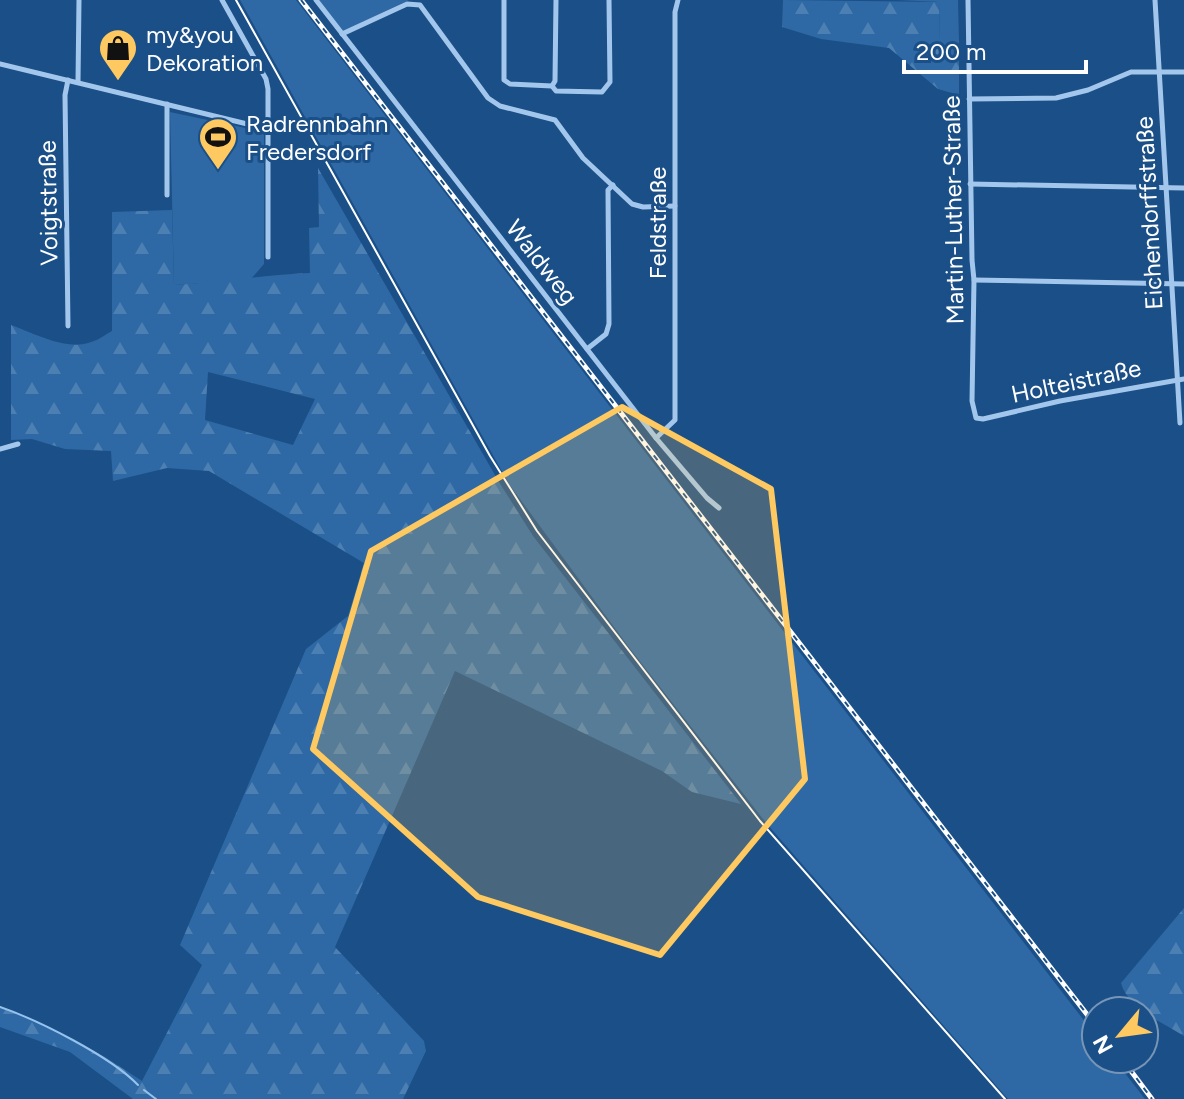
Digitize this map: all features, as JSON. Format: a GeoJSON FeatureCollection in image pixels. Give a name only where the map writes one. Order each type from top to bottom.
{"type":"FeatureCollection","features":[{"type":"Feature","properties":{"kind":"street"},"geometry":{"type":"LineString","coordinates":[[78,82],[79,0]]}},
{"type":"Feature","properties":{"kind":"street"},"geometry":{"type":"LineString","coordinates":[[222,0],[266,79],[268,257]]}},
{"type":"Feature","properties":{"kind":"street","name":"Waldweg"},"geometry":{"type":"LineString","coordinates":[[316,0],[656,438],[719,508]]}},
{"type":"Feature","properties":{"kind":"street"},"geometry":{"type":"LineString","coordinates":[[504,0],[504,80],[510,84],[602,92],[610,82],[609,0]]}},
{"type":"Feature","properties":{"kind":"street","name":"Feldstraße"},"geometry":{"type":"LineString","coordinates":[[656,438],[675,420],[675,12],[678,0]]}},
{"type":"Feature","properties":{"kind":"street","name":"Martin-Luther-Straße"},"geometry":{"type":"LineString","coordinates":[[968,0],[974,280],[972,401],[976,418]]}},
{"type":"Feature","properties":{"kind":"street","name":"Eichendorffstraße"},"geometry":{"type":"LineString","coordinates":[[1155,0],[1172,284],[1181,379],[1180,423]]}},
{"type":"Feature","properties":{"kind":"street"},"geometry":{"type":"LineString","coordinates":[[342,34],[407,4],[420,5],[488,98],[500,106],[553,119],[583,158],[626,199],[638,206],[675,206]]}},
{"type":"Feature","properties":{"kind":"street"},"geometry":{"type":"LineString","coordinates":[[554,88],[556,4]]}},
{"type":"Feature","properties":{"kind":"street"},"geometry":{"type":"LineString","coordinates":[[0,64],[268,129]]}},
{"type":"Feature","properties":{"kind":"street"},"geometry":{"type":"LineString","coordinates":[[969,99],[1056,98],[1088,90],[1131,72],[1184,72]]}},
{"type":"Feature","properties":{"kind":"street","name":"Voigtstraße"},"geometry":{"type":"LineString","coordinates":[[68,80],[65,95],[68,326]]}},
{"type":"Feature","properties":{"kind":"street"},"geometry":{"type":"LineString","coordinates":[[167,104],[167,195]]}},
{"type":"Feature","properties":{"kind":"street"},"geometry":{"type":"LineString","coordinates":[[970,184],[1184,188]]}},
{"type":"Feature","properties":{"kind":"street"},"geometry":{"type":"LineString","coordinates":[[587,349],[606,334],[609,324],[608,190],[613,185]]}},
{"type":"Feature","properties":{"kind":"street"},"geometry":{"type":"LineString","coordinates":[[974,280],[1184,284]]}},
{"type":"Feature","properties":{"kind":"street","name":"Holteistraße"},"geometry":{"type":"LineString","coordinates":[[976,418],[1181,379]]}},
{"type":"Feature","properties":{"kind":"street"},"geometry":{"type":"LineString","coordinates":[[0,449],[18,444]]}},
{"type":"Feature","properties":{"kind":"highlighted area"},"geometry":{"type":"Polygon","coordinates":[[[622,407],[771,489],[805,779],[660,955],[478,897],[313,749],[371,551],[622,407]]]}},
{"type":"Feature","properties":{"kind":"green space"},"geometry":{"type":"Polygon","coordinates":[[[240,0],[296,0],[1080,1015],[1080,1075],[1126,1075],[1145,1099],[1008,1099],[767,824],[628,646],[509,484],[240,0]]]}},
{"type":"Feature","properties":{"kind":"green space"},"geometry":{"type":"Polygon","coordinates":[[[318,0],[409,0],[342,32],[318,0]]]}},
{"type":"Feature","properties":{"kind":"green space"},"geometry":{"type":"Polygon","coordinates":[[[783,0],[939,2],[940,41],[959,41],[959,95],[938,89],[889,48],[821,39],[782,27],[783,0]]]}},
{"type":"Feature","properties":{"kind":"green space"},"geometry":{"type":"Polygon","coordinates":[[[897,0],[958,0],[959,41],[940,41],[939,2],[897,0]]]}},
{"type":"Feature","properties":{"kind":"green space","name":"Radrennbahn Fredersdorf"},"geometry":{"type":"Polygon","coordinates":[[[170,112],[264,132],[264,264],[250,280],[174,285],[170,112]]]}},
{"type":"Feature","properties":{"kind":"green space"},"geometry":{"type":"Polygon","coordinates":[[[318,168],[533,536],[741,804],[692,792],[662,771],[455,671],[335,947],[424,1041],[426,1051],[403,1099],[133,1099],[70,1052],[0,1027],[0,1006],[105,1057],[142,1081],[202,965],[180,945],[306,649],[348,616],[364,563],[209,471],[167,468],[113,481],[111,451],[65,449],[32,439],[11,440],[11,325],[49,340],[79,345],[112,331],[112,212],[172,210],[174,285],[310,273],[309,228],[319,227],[318,168]],[[208,372],[205,420],[293,445],[315,399],[208,372]]]}},
{"type":"Feature","properties":{"kind":"green space"},"geometry":{"type":"Polygon","coordinates":[[[1184,908],[1184,1036],[1160,1022],[1160,995],[1127,995],[1121,983],[1184,908]]]}},
{"type":"Feature","properties":{"kind":"waterway"},"geometry":{"type":"LineString","coordinates":[[0,1007],[73,1040],[110,1062],[138,1085]]}},
{"type":"Feature","properties":{"kind":"waterway"},"geometry":{"type":"LineString","coordinates":[[144,1090],[156,1099]]}},
{"type":"Feature","properties":{"kind":"tram line"},"geometry":{"type":"LineString","coordinates":[[236,0],[490,456],[537,531],[760,821],[1005,1099]]}},
{"type":"Feature","properties":{"kind":"railway"},"geometry":{"type":"LineString","coordinates":[[301,0],[1080,1005]]}},
{"type":"Feature","properties":{"kind":"railway"},"geometry":{"type":"LineString","coordinates":[[1134,1075],[1152,1099]]}},
{"type":"Feature","properties":{"kind":"place","name":"my&you Dekoration"},"geometry":{"type":"Point","coordinates":[118,82]}},
{"type":"Feature","properties":{"kind":"place","name":"Radrennbahn Fredersdorf"},"geometry":{"type":"Point","coordinates":[218,171]}}]}
